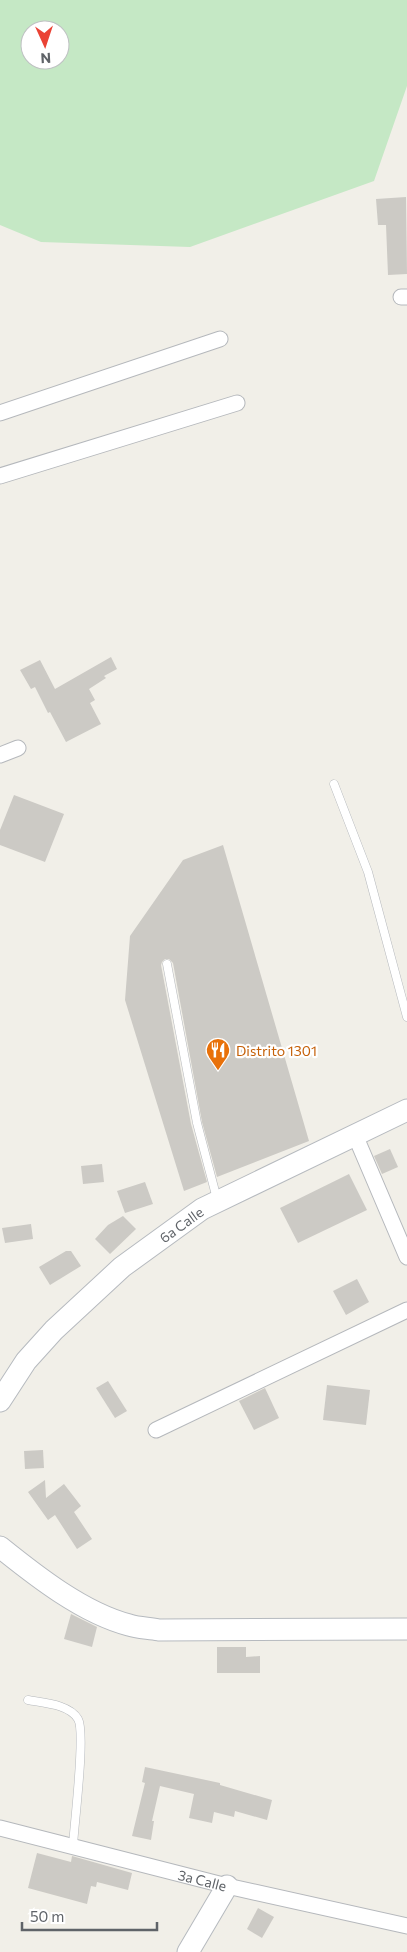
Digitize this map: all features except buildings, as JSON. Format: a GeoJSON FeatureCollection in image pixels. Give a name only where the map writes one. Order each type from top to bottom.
{"type":"FeatureCollection","features":[{"type":"Feature","properties":{"kind":"main road","name":"6a Calle"},"geometry":{"type":"LineString","coordinates":[[0,1401],[26,1361],[54,1330],[122,1267],[202,1209],[355,1135],[406,1113]]}},
{"type":"Feature","properties":{"kind":"main road"},"geometry":{"type":"LineString","coordinates":[[0,1547],[25,1567],[72,1599],[102,1616],[129,1626],[159,1630],[407,1628]]}},
{"type":"Feature","properties":{"kind":"main road"},"geometry":{"type":"LineString","coordinates":[[188,1952],[227,1886]]}},
{"type":"Feature","properties":{"kind":"street"},"geometry":{"type":"LineString","coordinates":[[0,412],[220,339]]}},
{"type":"Feature","properties":{"kind":"street"},"geometry":{"type":"LineString","coordinates":[[0,476],[237,403]]}},
{"type":"Feature","properties":{"kind":"street"},"geometry":{"type":"LineString","coordinates":[[0,755],[18,748]]}},
{"type":"Feature","properties":{"kind":"street"},"geometry":{"type":"LineString","coordinates":[[355,1135],[407,1257]]}},
{"type":"Feature","properties":{"kind":"street"},"geometry":{"type":"LineString","coordinates":[[156,1430],[407,1310]]}},
{"type":"Feature","properties":{"kind":"street","name":"3a Calle"},"geometry":{"type":"LineString","coordinates":[[0,1828],[227,1886],[407,1926]]}},
{"type":"Feature","properties":{"kind":"lane"},"geometry":{"type":"LineString","coordinates":[[334,784],[368,872],[407,1017]]}},
{"type":"Feature","properties":{"kind":"lane"},"geometry":{"type":"LineString","coordinates":[[167,964],[197,1123],[218,1202]]}},
{"type":"Feature","properties":{"kind":"lane"},"geometry":{"type":"LineString","coordinates":[[28,1700],[66,1709],[78,1719],[81,1737],[73,1846]]}},
{"type":"Feature","properties":{"kind":"green space"},"geometry":{"type":"Polygon","coordinates":[[[0,0],[407,0],[407,86],[374,181],[190,247],[41,242],[0,225],[0,0]]]}},
{"type":"Feature","properties":{"kind":"place","name":"Distrito 1301"},"geometry":{"type":"Point","coordinates":[218,1071]}}]}
